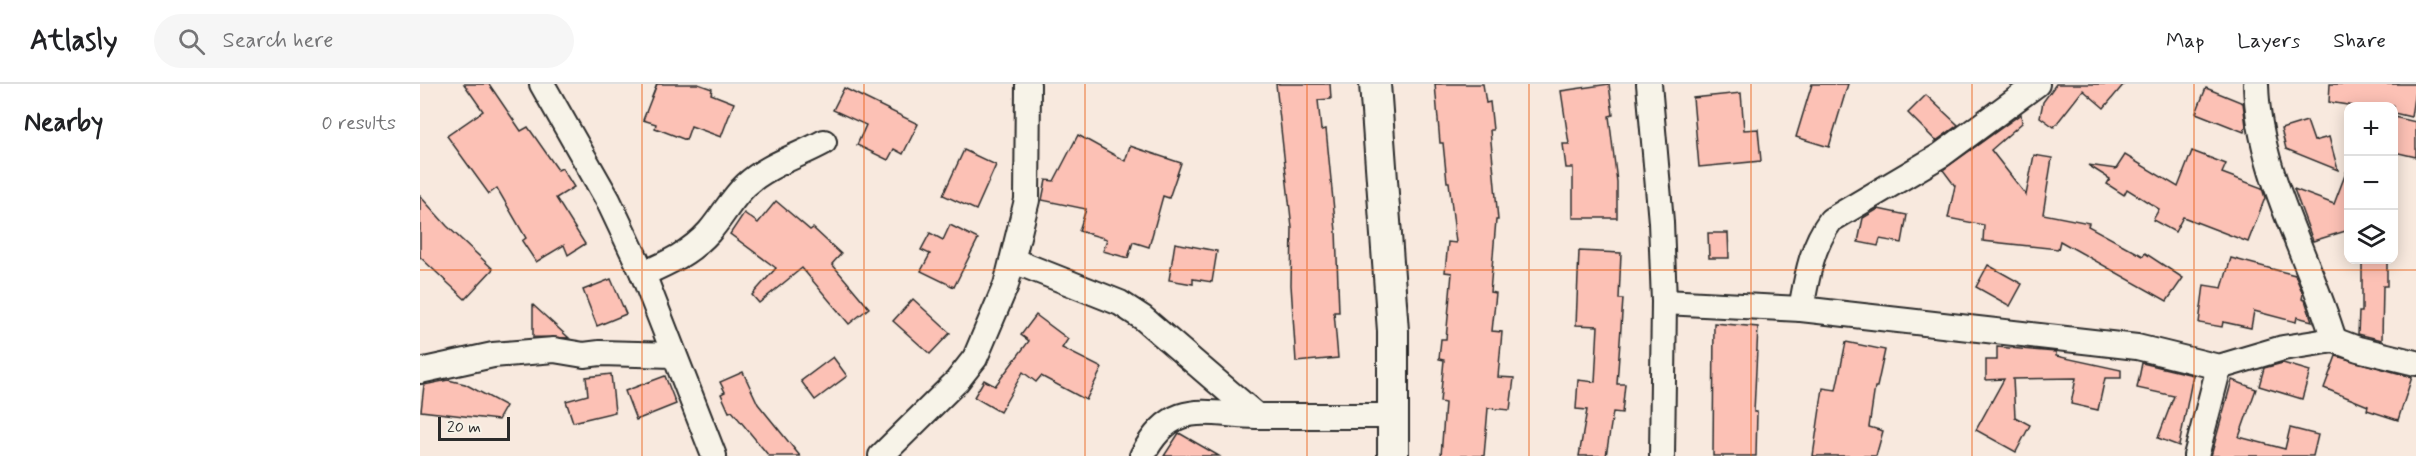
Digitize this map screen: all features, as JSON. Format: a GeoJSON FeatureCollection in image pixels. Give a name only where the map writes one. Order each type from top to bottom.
{"type":"FeatureCollection","features":[{"type":"Feature","properties":{"kind":"street"},"geometry":{"type":"LineString","coordinates":[[542,84],[602,189],[644,274],[714,456]]}},
{"type":"Feature","properties":{"kind":"street"},"geometry":{"type":"LineString","coordinates":[[881,456],[957,381],[975,358],[1014,261],[1028,189],[1028,84]]}},
{"type":"Feature","properties":{"kind":"street"},"geometry":{"type":"LineString","coordinates":[[1375,84],[1393,331],[1394,456]]}},
{"type":"Feature","properties":{"kind":"street"},"geometry":{"type":"LineString","coordinates":[[1649,84],[1664,302],[1662,456]]}},
{"type":"Feature","properties":{"kind":"street"},"geometry":{"type":"LineString","coordinates":[[1801,309],[1812,254],[1819,236],[1831,220],[1941,155],[2037,84]]}},
{"type":"Feature","properties":{"kind":"street"},"geometry":{"type":"LineString","coordinates":[[2256,84],[2265,149],[2334,339]]}},
{"type":"Feature","properties":{"kind":"street"},"geometry":{"type":"LineString","coordinates":[[644,274],[679,259],[708,233],[747,184],[763,172],[824,142]]}},
{"type":"Feature","properties":{"kind":"street"},"geometry":{"type":"LineString","coordinates":[[1014,261],[1119,303],[1135,313],[1160,331],[1257,416]]}},
{"type":"Feature","properties":{"kind":"street"},"geometry":{"type":"LineString","coordinates":[[1664,302],[1801,309],[2137,347],[2179,355],[2219,367],[2283,348],[2334,339],[2358,349],[2416,363]]}},
{"type":"Feature","properties":{"kind":"street"},"geometry":{"type":"LineString","coordinates":[[420,371],[493,355],[544,351],[584,355],[600,353],[674,356]]}},
{"type":"Feature","properties":{"kind":"street"},"geometry":{"type":"LineString","coordinates":[[2196,456],[2219,367]]}},
{"type":"Feature","properties":{"kind":"street"},"geometry":{"type":"LineString","coordinates":[[1142,456],[1154,435],[1168,421],[1182,414],[1395,416]]}},
{"type":"Feature","properties":{"kind":"building"},"geometry":{"type":"Polygon","coordinates":[[[464,84],[489,84],[521,131],[528,127],[558,170],[562,168],[574,187],[556,198],[585,244],[568,255],[564,245],[536,262],[522,241],[526,238],[497,188],[489,194],[447,136],[483,111],[464,84]]]}},
{"type":"Feature","properties":{"kind":"building"},"geometry":{"type":"Polygon","coordinates":[[[657,84],[698,84],[712,89],[711,94],[734,103],[721,137],[691,126],[686,140],[655,128],[656,124],[643,120],[657,84]]]}},
{"type":"Feature","properties":{"kind":"building"},"geometry":{"type":"Polygon","coordinates":[[[1276,84],[1330,84],[1331,99],[1318,100],[1321,130],[1326,129],[1336,231],[1339,312],[1334,312],[1338,358],[1296,362],[1291,285],[1292,228],[1276,84]]]}},
{"type":"Feature","properties":{"kind":"building"},"geometry":{"type":"Polygon","coordinates":[[[1435,84],[1483,84],[1486,103],[1490,102],[1493,130],[1490,130],[1498,220],[1496,220],[1490,292],[1496,293],[1492,331],[1502,332],[1498,377],[1514,378],[1510,410],[1488,408],[1484,456],[1441,456],[1445,403],[1440,402],[1444,360],[1439,359],[1441,339],[1446,339],[1452,273],[1445,272],[1448,242],[1456,243],[1443,143],[1440,143],[1435,84]]]}},
{"type":"Feature","properties":{"kind":"building"},"geometry":{"type":"Polygon","coordinates":[[[1609,84],[1613,115],[1609,116],[1617,182],[1617,218],[1573,218],[1573,168],[1566,168],[1563,144],[1569,144],[1561,91],[1609,84]]]}},
{"type":"Feature","properties":{"kind":"building"},"geometry":{"type":"Polygon","coordinates":[[[1812,84],[1848,84],[1829,147],[1796,137],[1812,84]]]}},
{"type":"Feature","properties":{"kind":"building"},"geometry":{"type":"Polygon","coordinates":[[[2056,84],[2124,84],[2104,108],[2083,90],[2054,127],[2040,117],[2043,102],[2056,84]]]}},
{"type":"Feature","properties":{"kind":"building"},"geometry":{"type":"Polygon","coordinates":[[[2330,84],[2416,84],[2411,117],[2398,114],[2398,102],[2344,102],[2344,104],[2329,102],[2330,84]]]}},
{"type":"Feature","properties":{"kind":"building"},"geometry":{"type":"Polygon","coordinates":[[[844,88],[918,124],[903,154],[894,149],[888,160],[857,145],[866,125],[833,110],[844,88]]]}},
{"type":"Feature","properties":{"kind":"building"},"geometry":{"type":"Polygon","coordinates":[[[2206,88],[2243,103],[2246,126],[2244,132],[2196,113],[2206,88]]]}},
{"type":"Feature","properties":{"kind":"building"},"geometry":{"type":"Polygon","coordinates":[[[1741,93],[1744,130],[1758,129],[1761,161],[1699,167],[1693,98],[1741,93]]]}},
{"type":"Feature","properties":{"kind":"building"},"geometry":{"type":"Polygon","coordinates":[[[1926,95],[1958,125],[1936,141],[1908,113],[1926,95]]]}},
{"type":"Feature","properties":{"kind":"building"},"geometry":{"type":"Polygon","coordinates":[[[2021,114],[2022,123],[1991,150],[2026,195],[2034,155],[2052,158],[2043,214],[2089,223],[2088,226],[2143,256],[2145,253],[2183,278],[2167,301],[2060,241],[2058,249],[1983,241],[1984,225],[1948,218],[1955,186],[1943,170],[2021,114]]]}},
{"type":"Feature","properties":{"kind":"building"},"geometry":{"type":"Polygon","coordinates":[[[2398,118],[2416,122],[2416,157],[2398,153],[2398,118]]]}},
{"type":"Feature","properties":{"kind":"building"},"geometry":{"type":"Polygon","coordinates":[[[2307,121],[2314,141],[2329,137],[2338,170],[2286,149],[2281,129],[2307,121]]]}},
{"type":"Feature","properties":{"kind":"building"},"geometry":{"type":"Polygon","coordinates":[[[1078,135],[1125,161],[1130,146],[1181,163],[1169,198],[1163,196],[1149,247],[1133,242],[1128,258],[1103,251],[1107,239],[1079,231],[1086,209],[1042,200],[1046,180],[1054,181],[1078,135]]]}},
{"type":"Feature","properties":{"kind":"building"},"geometry":{"type":"Polygon","coordinates":[[[964,150],[996,165],[976,210],[943,195],[964,150]]]}},
{"type":"Feature","properties":{"kind":"building"},"geometry":{"type":"Polygon","coordinates":[[[2192,151],[2226,164],[2222,173],[2262,188],[2265,198],[2248,242],[2183,217],[2175,232],[2153,220],[2159,209],[2127,189],[2124,195],[2107,184],[2110,179],[2088,165],[2116,169],[2125,155],[2178,187],[2192,151]]]}},
{"type":"Feature","properties":{"kind":"building"},"geometry":{"type":"Polygon","coordinates":[[[2344,178],[2344,232],[2313,241],[2294,189],[2334,204],[2344,178]]]}},
{"type":"Feature","properties":{"kind":"building"},"geometry":{"type":"Polygon","coordinates":[[[420,196],[447,226],[493,269],[465,299],[420,257],[420,196]]]}},
{"type":"Feature","properties":{"kind":"building"},"geometry":{"type":"Polygon","coordinates":[[[776,201],[810,230],[813,228],[841,254],[832,264],[869,308],[849,324],[802,268],[759,303],[752,295],[776,268],[730,234],[744,213],[758,223],[776,201]]]}},
{"type":"Feature","properties":{"kind":"building"},"geometry":{"type":"Polygon","coordinates":[[[1878,209],[1907,215],[1902,243],[1880,239],[1878,246],[1858,242],[1863,218],[1878,209]]]}},
{"type":"Feature","properties":{"kind":"building"},"geometry":{"type":"Polygon","coordinates":[[[950,225],[978,239],[954,287],[921,271],[930,254],[921,250],[930,233],[943,240],[950,225]]]}},
{"type":"Feature","properties":{"kind":"building"},"geometry":{"type":"Polygon","coordinates":[[[1708,233],[1728,233],[1729,258],[1709,258],[1708,233]]]}},
{"type":"Feature","properties":{"kind":"building"},"geometry":{"type":"Polygon","coordinates":[[[1175,243],[1217,251],[1212,282],[1193,279],[1193,284],[1169,280],[1175,243]]]}},
{"type":"Feature","properties":{"kind":"building"},"geometry":{"type":"Polygon","coordinates":[[[1579,251],[1621,253],[1619,299],[1623,299],[1617,384],[1625,384],[1622,413],[1613,412],[1606,456],[1579,456],[1587,410],[1576,409],[1578,380],[1595,382],[1598,326],[1576,325],[1579,251]]]}},
{"type":"Feature","properties":{"kind":"building"},"geometry":{"type":"Polygon","coordinates":[[[2231,258],[2295,275],[2312,321],[2297,317],[2296,322],[2254,311],[2251,328],[2223,322],[2222,327],[2199,323],[2204,285],[2222,288],[2231,258]]]}},
{"type":"Feature","properties":{"kind":"building"},"geometry":{"type":"Polygon","coordinates":[[[2362,264],[2387,264],[2387,286],[2383,286],[2382,340],[2358,334],[2359,312],[2362,312],[2362,264]]]}},
{"type":"Feature","properties":{"kind":"building"},"geometry":{"type":"Polygon","coordinates":[[[1988,265],[2022,284],[2010,306],[1976,287],[1988,265]]]}},
{"type":"Feature","properties":{"kind":"building"},"geometry":{"type":"Polygon","coordinates":[[[611,279],[626,314],[597,326],[583,290],[611,279]]]}},
{"type":"Feature","properties":{"kind":"building"},"geometry":{"type":"Polygon","coordinates":[[[913,299],[950,333],[930,354],[893,321],[913,299]]]}},
{"type":"Feature","properties":{"kind":"building"},"geometry":{"type":"Polygon","coordinates":[[[533,305],[569,338],[533,337],[533,305]]]}},
{"type":"Feature","properties":{"kind":"building"},"geometry":{"type":"Polygon","coordinates":[[[1036,315],[1068,339],[1062,348],[1102,368],[1086,400],[1041,376],[1036,382],[1023,372],[1000,412],[974,397],[984,380],[995,386],[1029,341],[1021,335],[1036,315]]]}},
{"type":"Feature","properties":{"kind":"building"},"geometry":{"type":"Polygon","coordinates":[[[1714,323],[1758,327],[1754,412],[1757,412],[1756,456],[1713,456],[1714,323]]]}},
{"type":"Feature","properties":{"kind":"building"},"geometry":{"type":"Polygon","coordinates":[[[1846,342],[1885,350],[1877,387],[1875,387],[1869,427],[1883,431],[1876,456],[1813,456],[1823,388],[1836,390],[1846,342]]]}},
{"type":"Feature","properties":{"kind":"building"},"geometry":{"type":"Polygon","coordinates":[[[1997,347],[2056,352],[2056,356],[2121,370],[2121,378],[2105,378],[2098,410],[2071,404],[2076,378],[2013,379],[2015,417],[2030,425],[2016,452],[1976,430],[2004,379],[1986,380],[1986,360],[1997,360],[1997,347]]]}},
{"type":"Feature","properties":{"kind":"building"},"geometry":{"type":"Polygon","coordinates":[[[2336,356],[2412,377],[2398,420],[2367,410],[2368,406],[2324,388],[2336,356]]]}},
{"type":"Feature","properties":{"kind":"building"},"geometry":{"type":"Polygon","coordinates":[[[833,357],[847,376],[815,400],[801,381],[833,357]]]}},
{"type":"Feature","properties":{"kind":"building"},"geometry":{"type":"Polygon","coordinates":[[[2142,363],[2193,375],[2179,446],[2158,438],[2174,396],[2137,388],[2142,363]]]}},
{"type":"Feature","properties":{"kind":"building"},"geometry":{"type":"Polygon","coordinates":[[[2283,363],[2310,371],[2302,399],[2259,386],[2264,368],[2283,363]]]}},
{"type":"Feature","properties":{"kind":"building"},"geometry":{"type":"Polygon","coordinates":[[[743,372],[758,404],[800,456],[769,456],[732,411],[729,412],[721,394],[725,392],[720,382],[743,372]]]}},
{"type":"Feature","properties":{"kind":"building"},"geometry":{"type":"Polygon","coordinates":[[[611,374],[615,412],[573,422],[566,401],[588,395],[586,377],[611,374]]]}},
{"type":"Feature","properties":{"kind":"building"},"geometry":{"type":"Polygon","coordinates":[[[665,376],[676,404],[636,420],[625,391],[665,376]]]}},
{"type":"Feature","properties":{"kind":"building"},"geometry":{"type":"Polygon","coordinates":[[[448,380],[465,384],[506,406],[498,420],[421,411],[424,385],[448,380]]]}},
{"type":"Feature","properties":{"kind":"building"},"geometry":{"type":"Polygon","coordinates":[[[2232,380],[2256,389],[2239,437],[2285,449],[2290,428],[2318,435],[2313,456],[2211,456],[2232,380]]]}},
{"type":"Feature","properties":{"kind":"building"},"geometry":{"type":"Polygon","coordinates":[[[1179,433],[1219,456],[1164,456],[1179,433]]]}}]}
